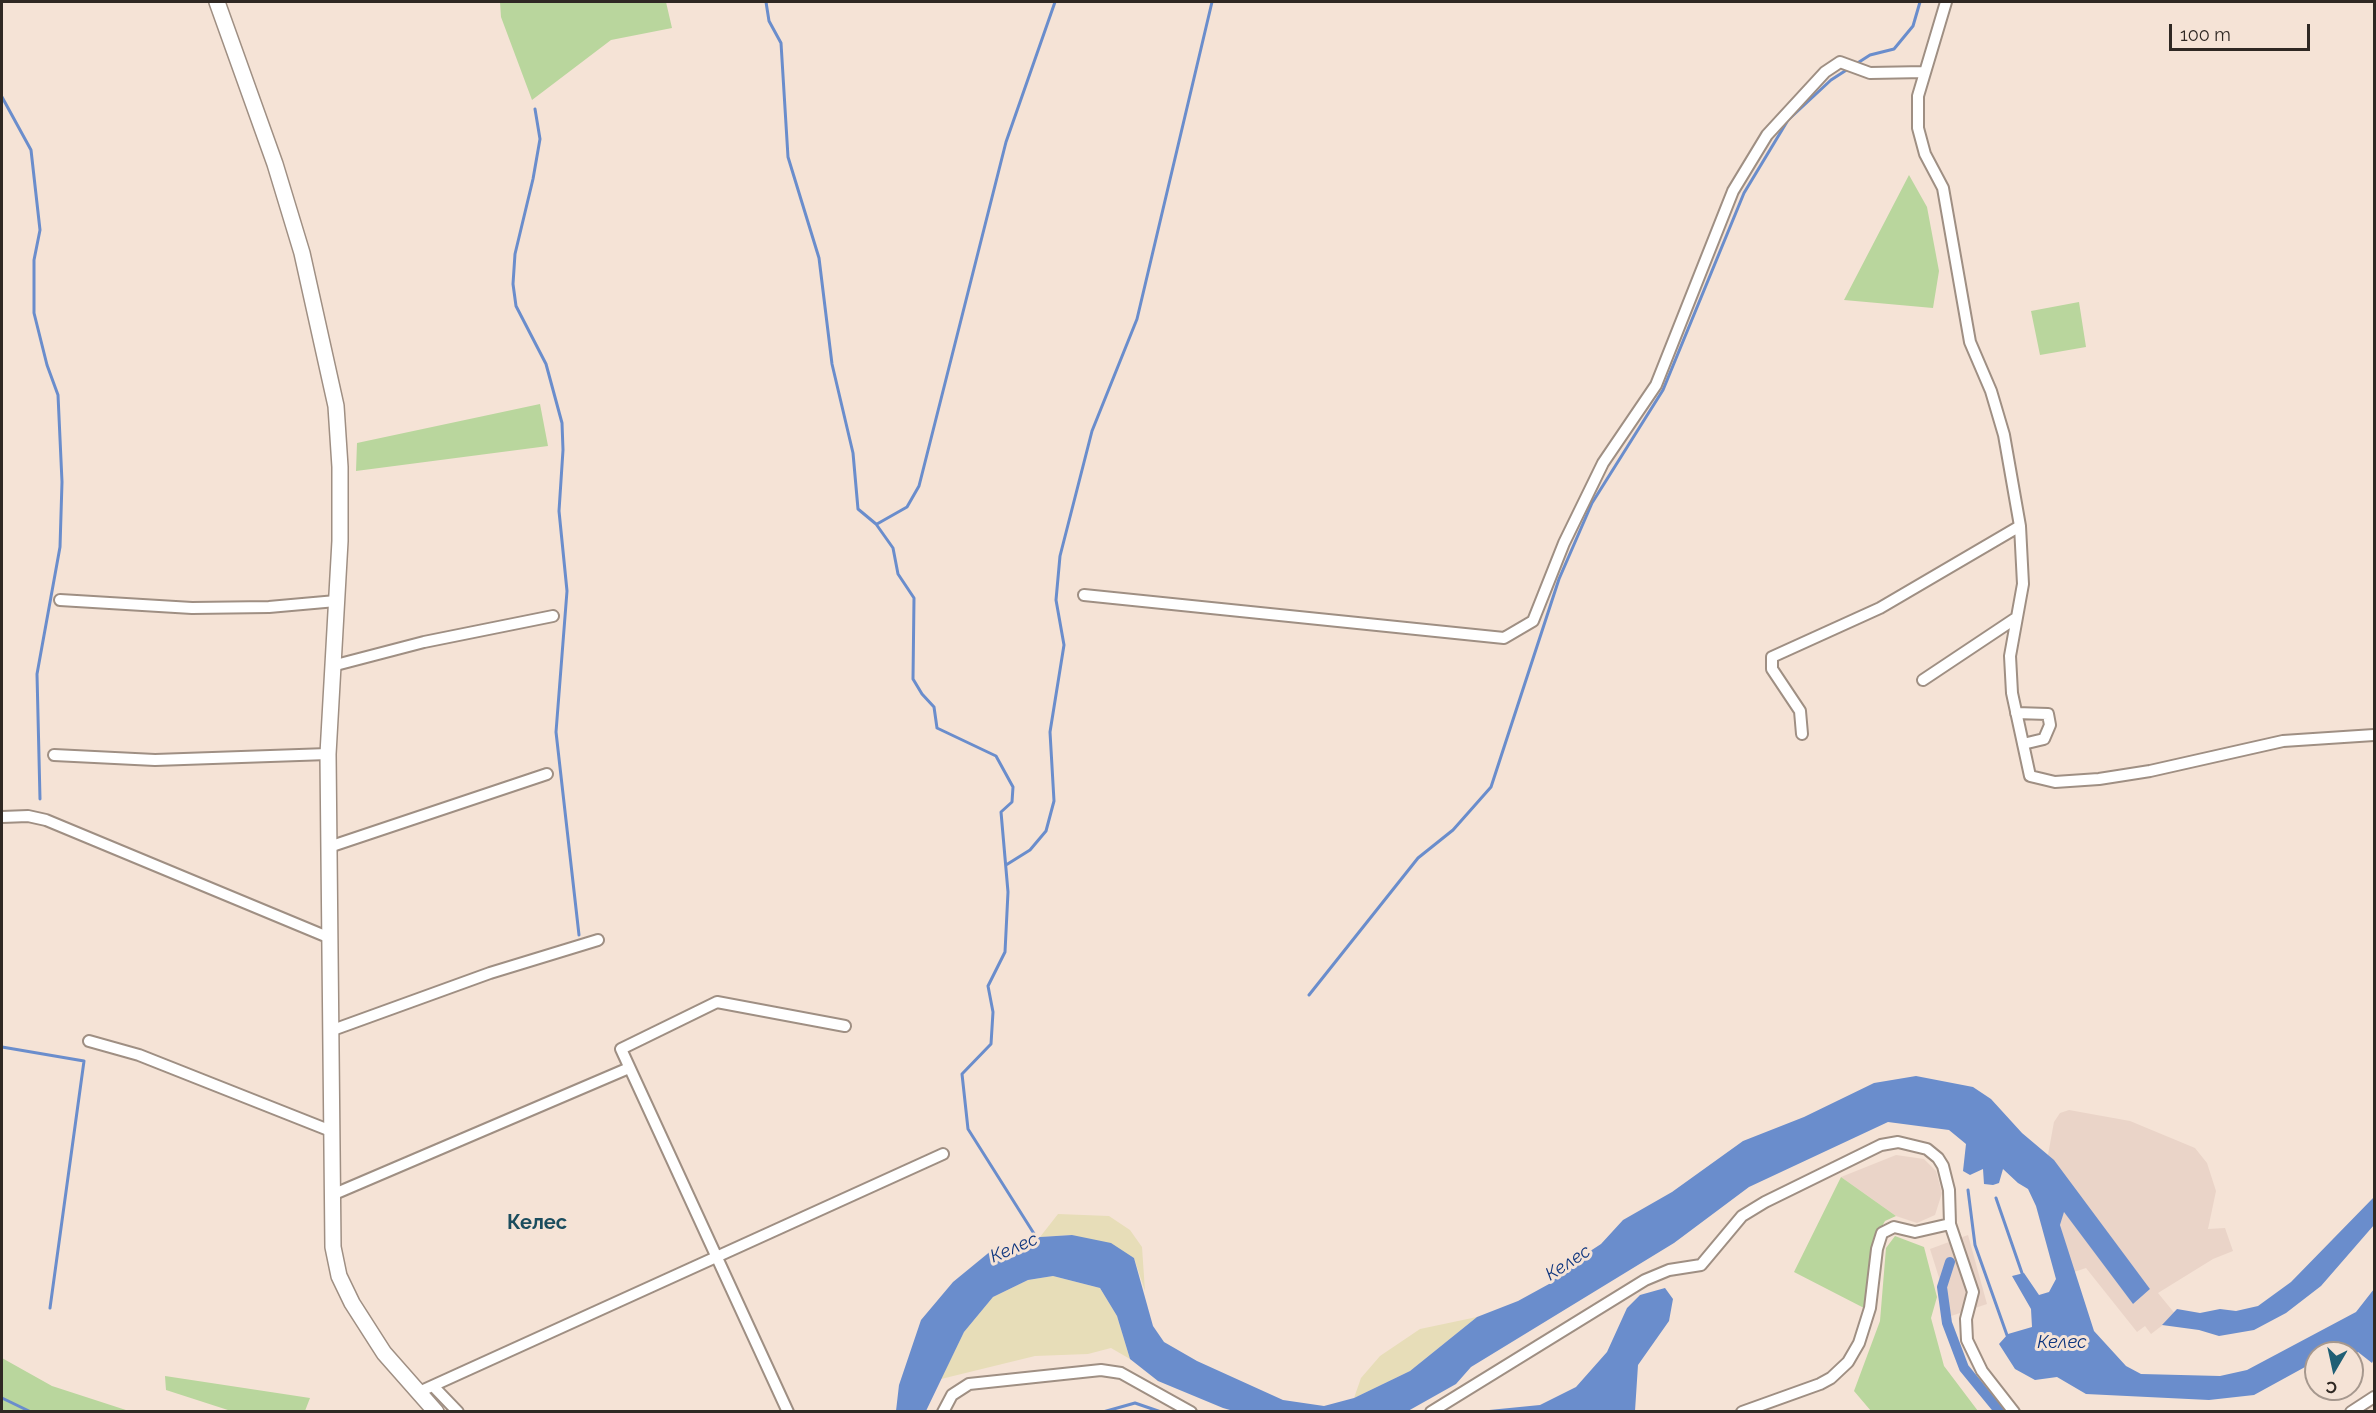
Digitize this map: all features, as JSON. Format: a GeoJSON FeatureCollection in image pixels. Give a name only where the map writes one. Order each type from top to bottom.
{"type":"FeatureCollection","features":[{"type":"Feature","properties":{"kind":"main road"},"geometry":{"type":"LineString","coordinates":[[217,2],[275,164],[302,253],[336,406],[340,467],[328,754],[333,1247],[339,1276],[352,1303],[384,1353],[426,1389],[436,1412]]}},
{"type":"Feature","properties":{"kind":"street"},"geometry":{"type":"LineString","coordinates":[[1947,2],[1918,96],[1918,128],[1925,154],[1943,188],[1970,342],[1991,391],[2004,435],[2020,526],[2023,584],[2010,656],[2012,693],[2030,776],[2055,782],[2099,779],[2150,771],[2283,741],[2374,735]]}},
{"type":"Feature","properties":{"kind":"street"},"geometry":{"type":"LineString","coordinates":[[1084,596],[1504,638],[1533,621],[1564,543],[1603,463],[1656,385],[1733,191],[1767,135],[1825,72],[1840,62],[1870,73],[1925,72]]}},
{"type":"Feature","properties":{"kind":"street"},"geometry":{"type":"LineString","coordinates":[[1802,734],[1800,711],[1773,669],[1772,657],[1880,608],[2020,526]]}},
{"type":"Feature","properties":{"kind":"street"},"geometry":{"type":"LineString","coordinates":[[60,600],[192,608],[269,607],[336,601]]}},
{"type":"Feature","properties":{"kind":"street"},"geometry":{"type":"LineString","coordinates":[[332,666],[424,642],[553,616]]}},
{"type":"Feature","properties":{"kind":"street"},"geometry":{"type":"LineString","coordinates":[[1923,680],[2016,618]]}},
{"type":"Feature","properties":{"kind":"street"},"geometry":{"type":"LineString","coordinates":[[2016,713],[2048,714],[2050,725],[2044,739],[2023,744]]}},
{"type":"Feature","properties":{"kind":"street"},"geometry":{"type":"LineString","coordinates":[[54,755],[155,760],[328,754]]}},
{"type":"Feature","properties":{"kind":"street"},"geometry":{"type":"LineString","coordinates":[[329,847],[547,774]]}},
{"type":"Feature","properties":{"kind":"street"},"geometry":{"type":"LineString","coordinates":[[2,817],[28,816],[46,820],[330,938]]}},
{"type":"Feature","properties":{"kind":"street"},"geometry":{"type":"LineString","coordinates":[[330,1031],[490,973],[598,940]]}},
{"type":"Feature","properties":{"kind":"street"},"geometry":{"type":"LineString","coordinates":[[788,1412],[621,1049],[717,1002],[845,1026]]}},
{"type":"Feature","properties":{"kind":"street"},"geometry":{"type":"LineString","coordinates":[[89,1041],[139,1055],[331,1131]]}},
{"type":"Feature","properties":{"kind":"street"},"geometry":{"type":"LineString","coordinates":[[332,1195],[629,1068]]}},
{"type":"Feature","properties":{"kind":"street"},"geometry":{"type":"LineString","coordinates":[[1431,1412],[1645,1280],[1670,1270],[1701,1266],[1742,1216],[1820,1173],[1881,1144],[1910,1143],[1938,1158],[1949,1190],[1950,1224],[1973,1292],[1966,1319],[1967,1340],[1983,1371],[2014,1412]]}},
{"type":"Feature","properties":{"kind":"street"},"geometry":{"type":"LineString","coordinates":[[458,1412],[426,1389],[943,1154]]}},
{"type":"Feature","properties":{"kind":"street"},"geometry":{"type":"LineString","coordinates":[[1742,1412],[1820,1384],[1831,1378],[1848,1362],[1859,1343],[1870,1308],[1877,1249],[1882,1233],[1894,1227],[1914,1232],[1950,1224]]}},
{"type":"Feature","properties":{"kind":"street"},"geometry":{"type":"LineString","coordinates":[[943,1412],[952,1395],[969,1383],[1101,1370],[1121,1373],[1191,1412]]}},
{"type":"Feature","properties":{"kind":"street"},"geometry":{"type":"LineString","coordinates":[[2351,1412],[2374,1397]]}},
{"type":"Feature","properties":{"kind":"shaded area"},"geometry":{"type":"Polygon","coordinates":[[[2069,1110],[2130,1121],[2195,1148],[2207,1163],[2216,1191],[2208,1229],[2225,1228],[2233,1251],[2213,1259],[2158,1293],[2176,1315],[2151,1334],[2145,1326],[2137,1332],[2086,1268],[2074,1272],[2060,1225],[2064,1211],[2133,1304],[2150,1289],[2048,1155],[2054,1122],[2060,1113],[2069,1110]]]}},
{"type":"Feature","properties":{"kind":"shaded area"},"geometry":{"type":"Polygon","coordinates":[[[1896,1155],[1924,1159],[1936,1171],[1942,1193],[1935,1215],[1917,1223],[1896,1216],[1841,1177],[1896,1155]]]}},
{"type":"Feature","properties":{"kind":"shaded area"},"geometry":{"type":"Polygon","coordinates":[[[1968,1235],[1987,1304],[1951,1316],[1930,1249],[1968,1235]]]}},
{"type":"Feature","properties":{"kind":"green space"},"geometry":{"type":"Polygon","coordinates":[[[500,2],[666,2],[672,28],[611,40],[532,100],[501,17],[500,2]]]}},
{"type":"Feature","properties":{"kind":"green space"},"geometry":{"type":"Polygon","coordinates":[[[1909,175],[1927,207],[1939,271],[1933,308],[1844,300],[1909,175]]]}},
{"type":"Feature","properties":{"kind":"green space"},"geometry":{"type":"Polygon","coordinates":[[[2079,302],[2086,347],[2040,355],[2031,311],[2079,302]]]}},
{"type":"Feature","properties":{"kind":"green space"},"geometry":{"type":"Polygon","coordinates":[[[540,404],[548,446],[356,471],[357,443],[540,404]]]}},
{"type":"Feature","properties":{"kind":"green space"},"geometry":{"type":"Polygon","coordinates":[[[1841,1177],[1896,1216],[1885,1221],[1872,1244],[1864,1308],[1794,1272],[1841,1177]]]}},
{"type":"Feature","properties":{"kind":"green space"},"geometry":{"type":"Polygon","coordinates":[[[1895,1236],[1924,1247],[1937,1297],[1931,1318],[1944,1366],[1978,1411],[1871,1411],[1854,1391],[1880,1321],[1886,1248],[1895,1236]]]}},
{"type":"Feature","properties":{"kind":"green space"},"geometry":{"type":"Polygon","coordinates":[[[2,1358],[52,1386],[129,1411],[2,1411],[2,1358]]]}},
{"type":"Feature","properties":{"kind":"green space"},"geometry":{"type":"Polygon","coordinates":[[[165,1376],[310,1398],[305,1411],[231,1411],[166,1390],[165,1376]]]}},
{"type":"Feature","properties":{"kind":"sand"},"geometry":{"type":"Polygon","coordinates":[[[1058,1214],[1109,1216],[1130,1230],[1142,1247],[1145,1291],[1134,1258],[1072,1235],[1040,1237],[1058,1214]]]}},
{"type":"Feature","properties":{"kind":"sand"},"geometry":{"type":"Polygon","coordinates":[[[1053,1276],[1100,1288],[1117,1316],[1130,1359],[1111,1348],[1088,1354],[1035,1356],[941,1379],[964,1332],[993,1297],[1028,1280],[1053,1276]]]}},
{"type":"Feature","properties":{"kind":"sand"},"geometry":{"type":"Polygon","coordinates":[[[1477,1317],[1410,1371],[1354,1398],[1361,1378],[1380,1356],[1420,1329],[1477,1317]]]}},
{"type":"Feature","properties":{"kind":"water","name":"Келес"},"geometry":{"type":"Polygon","coordinates":[[[1916,1076],[1973,1087],[1991,1099],[2022,1133],[2054,1160],[2150,1289],[2133,1304],[2064,1212],[2060,1225],[2094,1331],[2126,1366],[2141,1374],[2220,1376],[2247,1370],[2356,1312],[2374,1289],[2374,1359],[2372,1363],[2364,1357],[2364,1341],[2304,1341],[2304,1368],[2254,1395],[2209,1400],[2086,1394],[2057,1377],[2035,1380],[2015,1369],[1999,1344],[2008,1334],[2032,1327],[2031,1309],[2012,1276],[2024,1273],[2039,1295],[2049,1292],[2056,1279],[2036,1206],[2028,1189],[2003,1169],[1999,1183],[1993,1185],[1984,1184],[1983,1169],[1970,1175],[1963,1171],[1966,1144],[1949,1130],[1888,1122],[1749,1187],[1674,1243],[1471,1367],[1456,1384],[1408,1411],[1237,1412],[1223,1408],[1158,1381],[1130,1359],[1117,1316],[1100,1288],[1053,1276],[1028,1280],[993,1297],[964,1332],[926,1411],[896,1411],[899,1385],[921,1320],[953,1282],[992,1250],[1040,1237],[1072,1235],[1111,1243],[1134,1258],[1153,1326],[1164,1342],[1197,1361],[1283,1400],[1324,1406],[1354,1398],[1410,1371],[1477,1317],[1518,1301],[1549,1284],[1581,1257],[1601,1244],[1623,1220],[1672,1192],[1743,1141],[1804,1117],[1874,1083],[1916,1076]]]}},
{"type":"Feature","properties":{"kind":"water"},"geometry":{"type":"Polygon","coordinates":[[[2374,1197],[2374,1225],[2321,1286],[2286,1313],[2254,1330],[2219,1336],[2199,1330],[2162,1325],[2177,1309],[2200,1313],[2220,1309],[2236,1311],[2258,1306],[2291,1282],[2374,1197]]]}},
{"type":"Feature","properties":{"kind":"water"},"geometry":{"type":"Polygon","coordinates":[[[1665,1288],[1673,1299],[1669,1321],[1638,1365],[1635,1411],[1479,1411],[1540,1405],[1576,1387],[1607,1352],[1627,1308],[1640,1295],[1665,1288]]]}},
{"type":"Feature","properties":{"kind":"waterway"},"geometry":{"type":"LineString","coordinates":[[766,2],[769,21],[781,43],[788,157],[819,258],[832,364],[853,453],[858,509],[876,524],[893,548],[898,574],[914,598],[913,679],[922,694],[934,707],[937,728],[996,756],[1013,787],[1012,802],[1001,812],[1008,892],[1005,952],[988,986],[993,1012],[991,1044],[962,1074],[968,1129],[1038,1240]]}},
{"type":"Feature","properties":{"kind":"waterway"},"geometry":{"type":"LineString","coordinates":[[877,524],[907,507],[919,486],[1006,142],[1055,2]]}},
{"type":"Feature","properties":{"kind":"waterway"},"geometry":{"type":"LineString","coordinates":[[1006,865],[1030,850],[1046,831],[1054,801],[1050,732],[1064,645],[1056,600],[1060,556],[1092,431],[1137,319],[1212,2]]}},
{"type":"Feature","properties":{"kind":"waterway"},"geometry":{"type":"LineString","coordinates":[[1856,64],[1870,55],[1894,49],[1913,26],[1920,2]]}},
{"type":"Feature","properties":{"kind":"waterway"},"geometry":{"type":"LineString","coordinates":[[1309,995],[1418,858],[1453,830],[1491,787],[1559,579],[1592,503],[1663,390],[1744,193],[1788,120],[1831,80],[1848,69]]}},
{"type":"Feature","properties":{"kind":"waterway"},"geometry":{"type":"LineString","coordinates":[[2,97],[31,150],[40,230],[34,260],[34,313],[47,365],[58,395],[62,482],[60,547],[37,674],[40,799]]}},
{"type":"Feature","properties":{"kind":"waterway"},"geometry":{"type":"LineString","coordinates":[[535,109],[540,139],[515,254],[513,284],[516,306],[546,364],[562,423],[563,450],[559,511],[567,591],[556,732],[579,935]]}},
{"type":"Feature","properties":{"kind":"waterway"},"geometry":{"type":"LineString","coordinates":[[2,1047],[84,1061],[50,1308]]}},
{"type":"Feature","properties":{"kind":"waterway"},"geometry":{"type":"LineString","coordinates":[[1968,1190],[1975,1245],[2008,1338]]}},
{"type":"Feature","properties":{"kind":"waterway"},"geometry":{"type":"LineString","coordinates":[[1996,1198],[2023,1276]]}},
{"type":"Feature","properties":{"kind":"waterway"},"geometry":{"type":"LineString","coordinates":[[1950,1262],[1942,1287],[1947,1323],[1964,1368],[2000,1412]]}},
{"type":"Feature","properties":{"kind":"waterway"},"geometry":{"type":"LineString","coordinates":[[2,1398],[31,1412]]}},
{"type":"Feature","properties":{"kind":"waterway"},"geometry":{"type":"LineString","coordinates":[[1103,1412],[1135,1403],[1161,1412]]}},
{"type":"Feature","properties":{"kind":"district","name":"Келес"},"geometry":{"type":"Point","coordinates":[537,1223]}}]}
